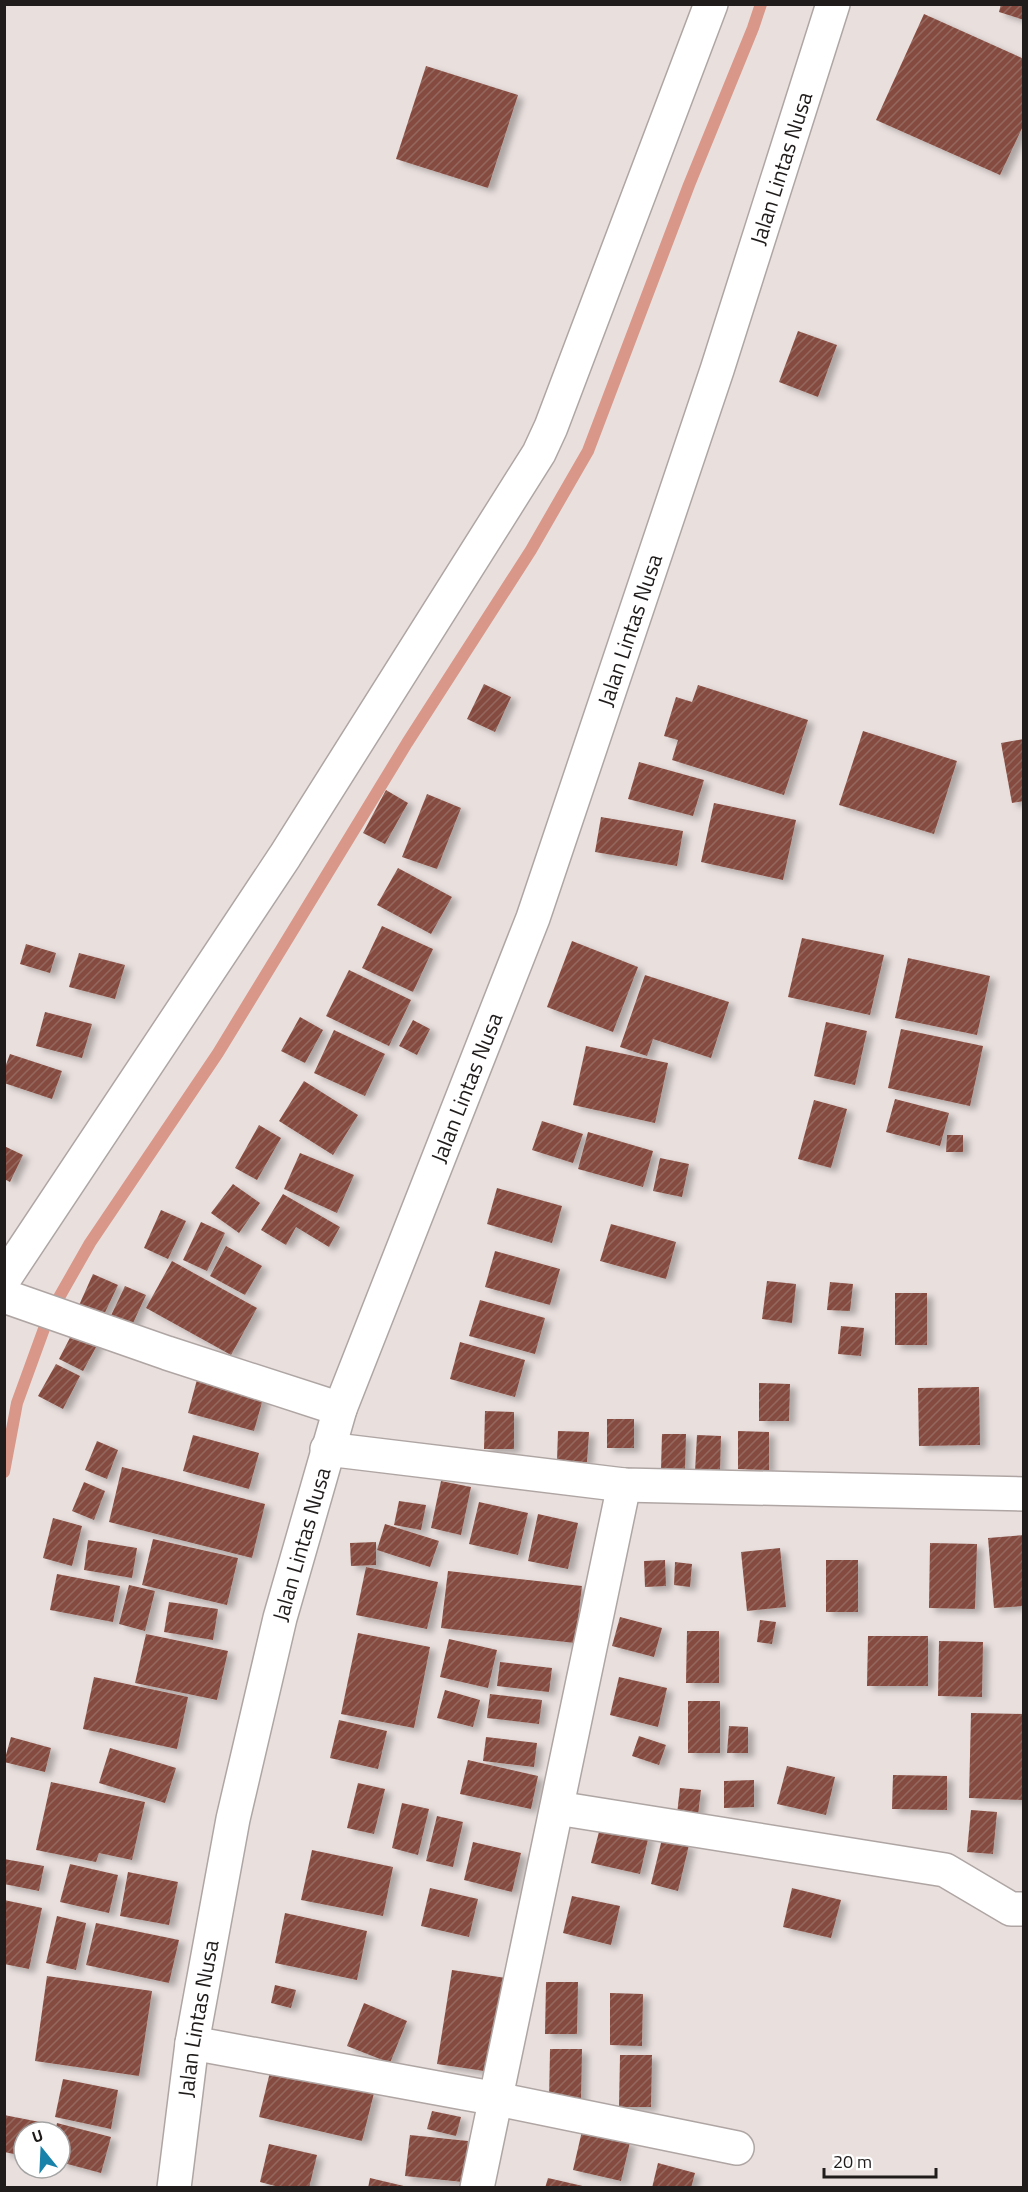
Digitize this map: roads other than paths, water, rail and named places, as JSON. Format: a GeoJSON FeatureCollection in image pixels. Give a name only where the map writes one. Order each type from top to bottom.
{"type":"FeatureCollection","features":[{"type":"Feature","properties":{"kind":"main road"},"geometry":{"type":"LineString","coordinates":[[4,1280],[285,856],[539,453],[560,405],[711,4]]}},
{"type":"Feature","properties":{"kind":"main road","name":"Jalan Lintas Nusa"},"geometry":{"type":"LineString","coordinates":[[174,2187],[192,2043],[233,1819],[280,1618],[339,1409],[532,918],[717,370],[833,4]]}},
{"type":"Feature","properties":{"kind":"main road"},"geometry":{"type":"LineString","coordinates":[[4,1296],[167,1353],[339,1409]]}},
{"type":"Feature","properties":{"kind":"main road"},"geometry":{"type":"LineString","coordinates":[[327,1449],[624,1485],[1023,1494]]}},
{"type":"Feature","properties":{"kind":"main road"},"geometry":{"type":"LineString","coordinates":[[477,2187],[624,1485]]}},
{"type":"Feature","properties":{"kind":"main road"},"geometry":{"type":"LineString","coordinates":[[557,1808],[948,1871],[1011,1909],[1023,1909]]}},
{"type":"Feature","properties":{"kind":"main road"},"geometry":{"type":"LineString","coordinates":[[192,2043],[497,2099],[737,2148]]}},
{"type":"Feature","properties":{"kind":"waterway"},"geometry":{"type":"LineString","coordinates":[[4,1472],[17,1403],[49,1315],[90,1243],[218,1053],[407,743],[531,550],[588,451],[689,185],[761,4]]}}]}
